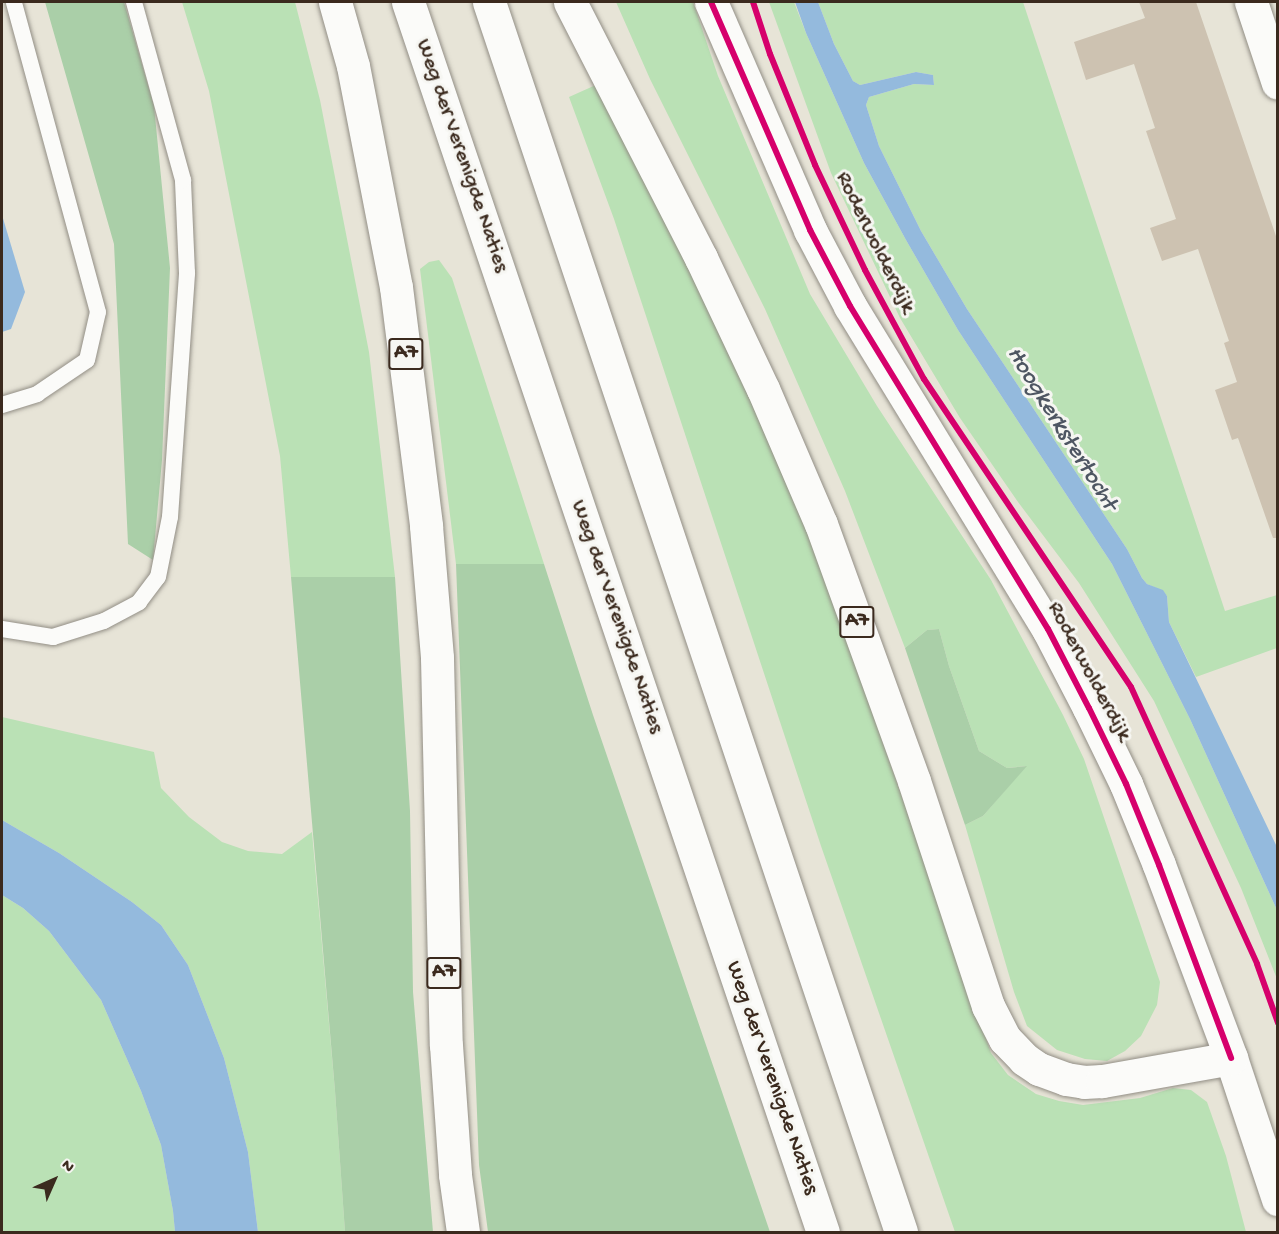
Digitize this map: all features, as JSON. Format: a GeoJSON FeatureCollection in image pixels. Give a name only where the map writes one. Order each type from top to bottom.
{"type":"FeatureCollection","features":[{"type":"Feature","properties":{"kind":"main road","name":"A7"},"geometry":{"type":"LineString","coordinates":[[335,2],[352,66],[396,287],[426,526],[437,658],[446,1045],[455,1175],[463,1233]]}},
{"type":"Feature","properties":{"kind":"main road","name":"Weg der Verenigde Naties"},"geometry":{"type":"LineString","coordinates":[[408,2],[822,1233]]}},
{"type":"Feature","properties":{"kind":"main road"},"geometry":{"type":"LineString","coordinates":[[489,2],[901,1233]]}},
{"type":"Feature","properties":{"kind":"main road","name":"A7"},"geometry":{"type":"LineString","coordinates":[[570,2],[700,258],[763,389],[821,524],[914,781],[988,1006],[1005,1039],[1024,1059],[1039,1069],[1066,1079],[1084,1082],[1102,1081],[1231,1058]]}},
{"type":"Feature","properties":{"kind":"main road","name":"Roderwolderdijk"},"geometry":{"type":"LineString","coordinates":[[711,2],[810,230],[850,306],[1047,629],[1126,784],[1159,865],[1231,1058],[1278,1199]]}},
{"type":"Feature","properties":{"kind":"main road"},"geometry":{"type":"LineString","coordinates":[[1251,2],[1278,83]]}},
{"type":"Feature","properties":{"kind":"lane"},"geometry":{"type":"LineString","coordinates":[[2,405],[38,394],[87,360],[98,312],[14,2]]}},
{"type":"Feature","properties":{"kind":"lane"},"geometry":{"type":"LineString","coordinates":[[2,629],[53,637],[94,624],[139,602],[158,577],[170,516],[187,273],[183,180],[134,2]]}},
{"type":"Feature","properties":{"kind":"green space"},"geometry":{"type":"Polygon","coordinates":[[[45,2],[124,2],[154,106],[170,268],[162,460],[153,560],[128,544],[114,244],[45,2]]]}},
{"type":"Feature","properties":{"kind":"green space"},"geometry":{"type":"Polygon","coordinates":[[[182,2],[295,2],[320,100],[369,352],[395,577],[291,577],[280,456],[209,91],[182,2]]]}},
{"type":"Feature","properties":{"kind":"green space"},"geometry":{"type":"Polygon","coordinates":[[[616,2],[693,2],[718,76],[810,294],[877,406],[991,580],[1084,759],[1160,982],[1157,1005],[1141,1036],[1125,1051],[1107,1061],[1085,1059],[1057,1050],[1027,1026],[1014,992],[965,825],[983,816],[1026,766],[1007,768],[979,751],[949,666],[939,629],[927,630],[905,648],[845,491],[765,309],[650,79],[616,2]]]}},
{"type":"Feature","properties":{"kind":"green space"},"geometry":{"type":"Polygon","coordinates":[[[769,2],[794,2],[864,163],[906,240],[958,330],[1112,564],[1190,719],[1277,910],[1277,979],[1241,888],[1154,701],[1079,583],[1018,502],[960,418],[900,318],[831,173],[769,2]]]}},
{"type":"Feature","properties":{"kind":"green space"},"geometry":{"type":"Polygon","coordinates":[[[818,2],[1023,2],[1225,611],[1277,595],[1277,648],[1196,677],[1169,622],[1167,596],[1163,591],[1147,584],[1142,578],[1127,549],[967,309],[921,231],[879,146],[866,105],[869,97],[914,84],[934,85],[933,75],[916,72],[860,85],[853,81],[834,44],[818,2]]]}},
{"type":"Feature","properties":{"kind":"green space"},"geometry":{"type":"Polygon","coordinates":[[[598,84],[724,341],[803,513],[991,1053],[1008,1075],[1036,1094],[1059,1101],[1083,1105],[1140,1098],[1173,1088],[1191,1090],[1207,1102],[1226,1156],[1246,1232],[955,1232],[821,846],[614,219],[569,97],[598,84]]]}},
{"type":"Feature","properties":{"kind":"green space"},"geometry":{"type":"Polygon","coordinates":[[[439,260],[452,278],[544,564],[456,564],[420,269],[429,262],[439,260]]]}},
{"type":"Feature","properties":{"kind":"green space"},"geometry":{"type":"Polygon","coordinates":[[[456,564],[544,564],[593,715],[770,1232],[488,1232],[479,1165],[456,564]]]}},
{"type":"Feature","properties":{"kind":"green space"},"geometry":{"type":"Polygon","coordinates":[[[291,577],[395,577],[410,811],[413,992],[433,1232],[345,1232],[291,577]]]}},
{"type":"Feature","properties":{"kind":"green space"},"geometry":{"type":"Polygon","coordinates":[[[939,629],[949,666],[979,751],[1007,768],[1027,766],[983,816],[965,825],[905,648],[927,630],[939,629]]]}},
{"type":"Feature","properties":{"kind":"green space"},"geometry":{"type":"Polygon","coordinates":[[[2,717],[154,752],[161,788],[189,817],[222,842],[248,851],[282,854],[312,832],[345,1232],[258,1232],[248,1152],[224,1058],[188,965],[161,925],[132,902],[59,853],[2,820],[2,717]]]}},
{"type":"Feature","properties":{"kind":"green space"},"geometry":{"type":"Polygon","coordinates":[[[2,895],[23,908],[49,931],[101,1000],[141,1091],[161,1145],[175,1232],[2,1232],[2,895]]]}},
{"type":"Feature","properties":{"kind":"water"},"geometry":{"type":"Polygon","coordinates":[[[795,2],[818,2],[834,44],[853,81],[860,85],[916,72],[933,75],[934,85],[914,84],[869,97],[866,105],[879,146],[921,231],[967,309],[1127,549],[1142,578],[1147,584],[1163,590],[1167,596],[1169,622],[1277,847],[1277,910],[1190,719],[1112,564],[958,330],[906,240],[864,163],[806,33],[795,2]]]}},
{"type":"Feature","properties":{"kind":"water"},"geometry":{"type":"Polygon","coordinates":[[[2,215],[25,292],[11,329],[2,332],[2,215]]]}},
{"type":"Feature","properties":{"kind":"water"},"geometry":{"type":"Polygon","coordinates":[[[2,820],[59,853],[132,902],[161,925],[188,965],[224,1058],[248,1152],[258,1232],[175,1232],[161,1145],[141,1091],[101,1000],[49,931],[23,908],[2,895],[2,820]]]}},
{"type":"Feature","properties":{"kind":"building"},"geometry":{"type":"Polygon","coordinates":[[[1139,2],[1196,2],[1278,242],[1278,538],[1273,538],[1238,438],[1232,440],[1215,390],[1237,382],[1224,343],[1229,341],[1198,249],[1162,261],[1150,228],[1176,219],[1146,131],[1155,128],[1134,64],[1086,80],[1074,42],[1145,18],[1139,2]]]}},
{"type":"Feature","properties":{"kind":"cycle path"},"geometry":{"type":"LineString","coordinates":[[711,2],[810,230],[850,306],[1048,629],[1089,708],[1126,784],[1159,865],[1231,1058]]}},
{"type":"Feature","properties":{"kind":"cycle path"},"geometry":{"type":"LineString","coordinates":[[753,2],[770,54],[815,165],[865,270],[924,379],[1131,687],[1257,964],[1278,1023]]}},
{"type":"Feature","properties":{"kind":"water label","name":"Hoogkerkstertocht"},"geometry":{"type":"Point","coordinates":[1061,429]}}]}
